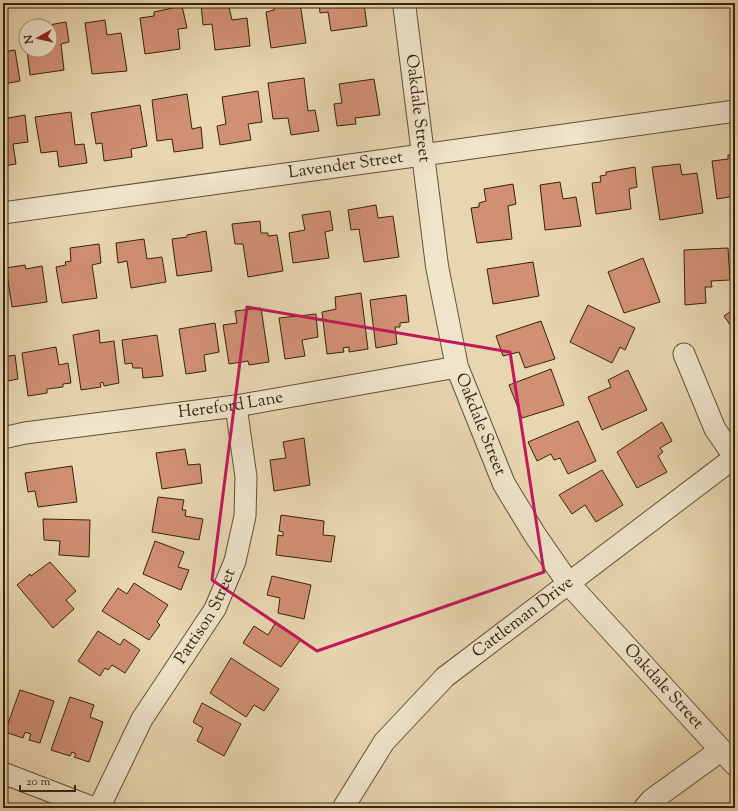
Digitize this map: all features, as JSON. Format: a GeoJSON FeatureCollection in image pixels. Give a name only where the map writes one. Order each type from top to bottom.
{"type":"FeatureCollection","features":[{"type":"Feature","properties":{"kind":"street","name":"Oakdale Street"},"geometry":{"type":"LineString","coordinates":[[404,3],[437,266],[457,367],[504,484],[535,535],[569,584],[728,758]]}},
{"type":"Feature","properties":{"kind":"street","name":"Lavender Street"},"geometry":{"type":"LineString","coordinates":[[3,212],[735,111]]}},
{"type":"Feature","properties":{"kind":"street"},"geometry":{"type":"LineString","coordinates":[[684,354],[715,429],[735,458]]}},
{"type":"Feature","properties":{"kind":"street","name":"Hereford Lane"},"geometry":{"type":"LineString","coordinates":[[3,438],[25,433],[236,406],[457,367]]}},
{"type":"Feature","properties":{"kind":"street","name":"Pattison Street"},"geometry":{"type":"LineString","coordinates":[[99,808],[142,719],[216,609],[235,561],[245,516],[246,476],[236,406]]}},
{"type":"Feature","properties":{"kind":"street","name":"Cattleman Drive"},"geometry":{"type":"LineString","coordinates":[[343,808],[384,742],[445,677],[735,458]]}},
{"type":"Feature","properties":{"kind":"street"},"geometry":{"type":"LineString","coordinates":[[645,808],[652,800],[728,758]]}},
{"type":"Feature","properties":{"kind":"street"},"geometry":{"type":"LineString","coordinates":[[3,773],[94,808]]}},
{"type":"Feature","properties":{"kind":"highlighted area"},"geometry":{"type":"Polygon","coordinates":[[[247,307],[510,352],[544,572],[317,651],[212,580],[247,307]]]}},
{"type":"Feature","properties":{"kind":"building"},"geometry":{"type":"Polygon","coordinates":[[[228,3],[232,20],[247,18],[250,46],[215,50],[212,24],[203,25],[201,5],[228,3]]]}},
{"type":"Feature","properties":{"kind":"building"},"geometry":{"type":"Polygon","coordinates":[[[281,3],[300,3],[306,43],[271,48],[266,12],[274,10],[274,7],[281,5],[281,3]]]}},
{"type":"Feature","properties":{"kind":"building"},"geometry":{"type":"Polygon","coordinates":[[[319,3],[364,3],[367,26],[331,31],[328,12],[320,13],[319,3]]]}},
{"type":"Feature","properties":{"kind":"building"},"geometry":{"type":"Polygon","coordinates":[[[182,6],[187,28],[178,29],[180,49],[145,54],[140,18],[154,16],[154,12],[182,6]]]}},
{"type":"Feature","properties":{"kind":"building"},"geometry":{"type":"Polygon","coordinates":[[[105,20],[107,35],[121,33],[127,71],[92,74],[85,23],[105,20]]]}},
{"type":"Feature","properties":{"kind":"building"},"geometry":{"type":"Polygon","coordinates":[[[66,22],[69,42],[61,44],[64,70],[30,75],[28,58],[58,58],[58,23],[66,22]]]}},
{"type":"Feature","properties":{"kind":"building"},"geometry":{"type":"Polygon","coordinates":[[[15,50],[20,81],[3,84],[3,52],[15,50]]]}},
{"type":"Feature","properties":{"kind":"building"},"geometry":{"type":"Polygon","coordinates":[[[304,78],[308,111],[315,110],[319,131],[291,135],[288,118],[273,119],[268,83],[304,78]]]}},
{"type":"Feature","properties":{"kind":"building"},"geometry":{"type":"Polygon","coordinates":[[[374,79],[380,115],[355,118],[356,124],[337,126],[334,104],[342,103],[339,84],[374,79]]]}},
{"type":"Feature","properties":{"kind":"building"},"geometry":{"type":"Polygon","coordinates":[[[258,91],[262,122],[248,124],[251,140],[220,145],[217,126],[226,124],[222,97],[258,91]]]}},
{"type":"Feature","properties":{"kind":"building"},"geometry":{"type":"Polygon","coordinates":[[[187,94],[192,129],[201,127],[203,148],[174,152],[172,139],[157,141],[152,100],[187,94]]]}},
{"type":"Feature","properties":{"kind":"building"},"geometry":{"type":"Polygon","coordinates":[[[140,105],[147,146],[131,149],[132,157],[104,161],[102,143],[96,144],[91,113],[140,105]]]}},
{"type":"Feature","properties":{"kind":"building"},"geometry":{"type":"Polygon","coordinates":[[[71,112],[75,145],[84,144],[87,163],[59,167],[57,151],[41,153],[35,117],[71,112]]]}},
{"type":"Feature","properties":{"kind":"building"},"geometry":{"type":"Polygon","coordinates":[[[25,115],[28,142],[13,144],[16,164],[3,166],[3,119],[25,115]]]}},
{"type":"Feature","properties":{"kind":"building"},"geometry":{"type":"Polygon","coordinates":[[[735,154],[735,196],[717,199],[712,161],[728,159],[728,155],[735,154]]]}},
{"type":"Feature","properties":{"kind":"building"},"geometry":{"type":"Polygon","coordinates":[[[680,164],[682,175],[697,173],[703,213],[660,220],[652,167],[680,164]]]}},
{"type":"Feature","properties":{"kind":"building"},"geometry":{"type":"Polygon","coordinates":[[[635,167],[637,187],[629,189],[631,209],[596,214],[592,183],[601,182],[600,176],[606,175],[606,172],[635,167]]]}},
{"type":"Feature","properties":{"kind":"building"},"geometry":{"type":"Polygon","coordinates":[[[560,182],[563,199],[576,197],[581,226],[545,230],[540,185],[560,182]]]}},
{"type":"Feature","properties":{"kind":"building"},"geometry":{"type":"Polygon","coordinates":[[[513,184],[516,204],[508,206],[512,239],[477,243],[471,208],[479,207],[479,203],[486,201],[484,189],[513,184]]]}},
{"type":"Feature","properties":{"kind":"building"},"geometry":{"type":"Polygon","coordinates":[[[376,205],[378,218],[393,216],[399,257],[364,262],[359,229],[351,230],[348,210],[376,205]]]}},
{"type":"Feature","properties":{"kind":"building"},"geometry":{"type":"Polygon","coordinates":[[[330,211],[333,230],[325,232],[329,258],[293,263],[289,233],[305,230],[302,215],[330,211]]]}},
{"type":"Feature","properties":{"kind":"building"},"geometry":{"type":"Polygon","coordinates":[[[260,221],[261,233],[268,233],[268,236],[277,235],[283,271],[248,277],[243,244],[235,244],[232,224],[260,221]]]}},
{"type":"Feature","properties":{"kind":"building"},"geometry":{"type":"Polygon","coordinates":[[[206,231],[212,271],[177,276],[172,239],[187,237],[187,235],[206,231]]]}},
{"type":"Feature","properties":{"kind":"building"},"geometry":{"type":"Polygon","coordinates":[[[144,239],[147,259],[162,257],[166,282],[131,288],[127,261],[118,263],[116,243],[144,239]]]}},
{"type":"Feature","properties":{"kind":"building"},"geometry":{"type":"Polygon","coordinates":[[[99,244],[101,263],[92,265],[97,298],[62,303],[56,267],[66,265],[65,262],[71,261],[70,248],[99,244]]]}},
{"type":"Feature","properties":{"kind":"building"},"geometry":{"type":"Polygon","coordinates":[[[728,248],[730,280],[711,281],[712,287],[705,287],[706,303],[685,305],[684,250],[728,248]]]}},
{"type":"Feature","properties":{"kind":"building"},"geometry":{"type":"Polygon","coordinates":[[[643,258],[660,302],[624,313],[608,272],[643,258]]]}},
{"type":"Feature","properties":{"kind":"building"},"geometry":{"type":"Polygon","coordinates":[[[533,262],[539,296],[493,304],[487,269],[533,262]]]}},
{"type":"Feature","properties":{"kind":"building"},"geometry":{"type":"Polygon","coordinates":[[[25,265],[26,269],[42,266],[47,302],[12,307],[6,268],[25,265]]]}},
{"type":"Feature","properties":{"kind":"building"},"geometry":{"type":"Polygon","coordinates":[[[361,293],[368,349],[349,352],[349,347],[343,348],[344,352],[327,354],[322,312],[336,309],[335,297],[361,293]]]}},
{"type":"Feature","properties":{"kind":"building"},"geometry":{"type":"Polygon","coordinates":[[[406,295],[409,322],[400,323],[400,327],[395,327],[397,344],[376,348],[370,300],[406,295]]]}},
{"type":"Feature","properties":{"kind":"building"},"geometry":{"type":"Polygon","coordinates":[[[588,305],[635,328],[625,350],[620,347],[612,363],[570,342],[588,305]]]}},
{"type":"Feature","properties":{"kind":"building"},"geometry":{"type":"Polygon","coordinates":[[[261,308],[269,362],[249,365],[248,361],[229,364],[223,325],[237,323],[235,311],[261,308]]]}},
{"type":"Feature","properties":{"kind":"building"},"geometry":{"type":"Polygon","coordinates":[[[735,308],[735,332],[724,316],[735,308]]]}},
{"type":"Feature","properties":{"kind":"building"},"geometry":{"type":"Polygon","coordinates":[[[316,314],[318,337],[302,340],[305,356],[285,359],[279,318],[316,314]]]}},
{"type":"Feature","properties":{"kind":"building"},"geometry":{"type":"Polygon","coordinates":[[[541,321],[555,359],[525,368],[519,352],[503,356],[496,336],[541,321]]]}},
{"type":"Feature","properties":{"kind":"building"},"geometry":{"type":"Polygon","coordinates":[[[215,323],[219,352],[204,355],[206,371],[186,374],[179,329],[215,323]]]}},
{"type":"Feature","properties":{"kind":"building"},"geometry":{"type":"Polygon","coordinates":[[[99,330],[100,343],[114,341],[119,383],[104,386],[103,382],[100,383],[101,387],[81,390],[73,335],[99,330]]]}},
{"type":"Feature","properties":{"kind":"building"},"geometry":{"type":"Polygon","coordinates":[[[157,335],[163,376],[143,378],[142,368],[133,368],[132,363],[125,364],[122,340],[157,335]]]}},
{"type":"Feature","properties":{"kind":"building"},"geometry":{"type":"Polygon","coordinates":[[[56,347],[59,365],[68,363],[71,383],[63,384],[63,387],[47,389],[47,393],[28,396],[22,353],[56,347]]]}},
{"type":"Feature","properties":{"kind":"building"},"geometry":{"type":"Polygon","coordinates":[[[15,355],[18,379],[3,382],[3,357],[15,355]]]}},
{"type":"Feature","properties":{"kind":"building"},"geometry":{"type":"Polygon","coordinates":[[[551,369],[564,405],[522,418],[509,385],[551,369]]]}},
{"type":"Feature","properties":{"kind":"building"},"geometry":{"type":"Polygon","coordinates":[[[628,370],[647,410],[602,430],[588,397],[611,387],[608,380],[628,370]]]}},
{"type":"Feature","properties":{"kind":"building"},"geometry":{"type":"Polygon","coordinates":[[[578,421],[596,461],[568,474],[560,458],[554,460],[551,454],[537,461],[528,442],[578,421]]]}},
{"type":"Feature","properties":{"kind":"building"},"geometry":{"type":"Polygon","coordinates":[[[662,422],[672,441],[660,448],[663,452],[658,456],[667,472],[637,488],[617,452],[662,422]]]}},
{"type":"Feature","properties":{"kind":"building"},"geometry":{"type":"Polygon","coordinates":[[[304,438],[310,485],[274,491],[270,460],[286,458],[283,442],[304,438]]]}},
{"type":"Feature","properties":{"kind":"building"},"geometry":{"type":"Polygon","coordinates":[[[185,449],[188,465],[200,464],[202,483],[162,489],[156,453],[185,449]]]}},
{"type":"Feature","properties":{"kind":"building"},"geometry":{"type":"Polygon","coordinates":[[[72,466],[77,502],[38,507],[35,491],[28,492],[25,473],[72,466]]]}},
{"type":"Feature","properties":{"kind":"building"},"geometry":{"type":"Polygon","coordinates":[[[602,470],[623,505],[596,522],[585,505],[572,514],[559,495],[602,470]]]}},
{"type":"Feature","properties":{"kind":"building"},"geometry":{"type":"Polygon","coordinates":[[[158,497],[184,500],[182,510],[186,510],[185,516],[203,519],[199,540],[152,532],[158,497]]]}},
{"type":"Feature","properties":{"kind":"building"},"geometry":{"type":"Polygon","coordinates":[[[281,515],[324,521],[323,535],[335,536],[331,562],[276,555],[278,535],[283,536],[283,532],[279,531],[281,515]]]}},
{"type":"Feature","properties":{"kind":"building"},"geometry":{"type":"Polygon","coordinates":[[[43,519],[90,520],[89,557],[59,555],[60,541],[44,540],[43,519]]]}},
{"type":"Feature","properties":{"kind":"building"},"geometry":{"type":"Polygon","coordinates":[[[155,541],[184,552],[178,567],[189,570],[181,590],[143,574],[155,541]]]}},
{"type":"Feature","properties":{"kind":"building"},"geometry":{"type":"Polygon","coordinates":[[[50,562],[76,591],[66,600],[74,609],[53,628],[17,585],[30,574],[31,576],[50,562]]]}},
{"type":"Feature","properties":{"kind":"building"},"geometry":{"type":"Polygon","coordinates":[[[272,576],[311,585],[304,619],[278,613],[280,598],[267,595],[272,576]]]}},
{"type":"Feature","properties":{"kind":"building"},"geometry":{"type":"Polygon","coordinates":[[[134,583],[168,605],[157,622],[160,625],[149,640],[102,611],[118,588],[127,594],[134,583]]]}},
{"type":"Feature","properties":{"kind":"building"},"geometry":{"type":"Polygon","coordinates":[[[276,622],[301,639],[281,667],[243,643],[254,626],[268,635],[276,622]]]}},
{"type":"Feature","properties":{"kind":"building"},"geometry":{"type":"Polygon","coordinates":[[[98,631],[120,645],[124,639],[140,650],[125,673],[112,665],[108,670],[105,668],[100,676],[78,661],[98,631]]]}},
{"type":"Feature","properties":{"kind":"building"},"geometry":{"type":"Polygon","coordinates":[[[231,658],[279,689],[264,711],[254,705],[246,717],[210,693],[231,658]]]}},
{"type":"Feature","properties":{"kind":"building"},"geometry":{"type":"Polygon","coordinates":[[[20,690],[54,701],[40,743],[29,740],[31,734],[25,732],[23,738],[5,732],[20,690]]]}},
{"type":"Feature","properties":{"kind":"building"},"geometry":{"type":"Polygon","coordinates":[[[70,697],[94,705],[90,717],[103,722],[89,762],[74,757],[76,754],[72,752],[70,756],[51,750],[70,697]]]}},
{"type":"Feature","properties":{"kind":"building"},"geometry":{"type":"Polygon","coordinates":[[[202,703],[241,724],[224,756],[197,741],[203,728],[193,722],[202,703]]]}}]}
